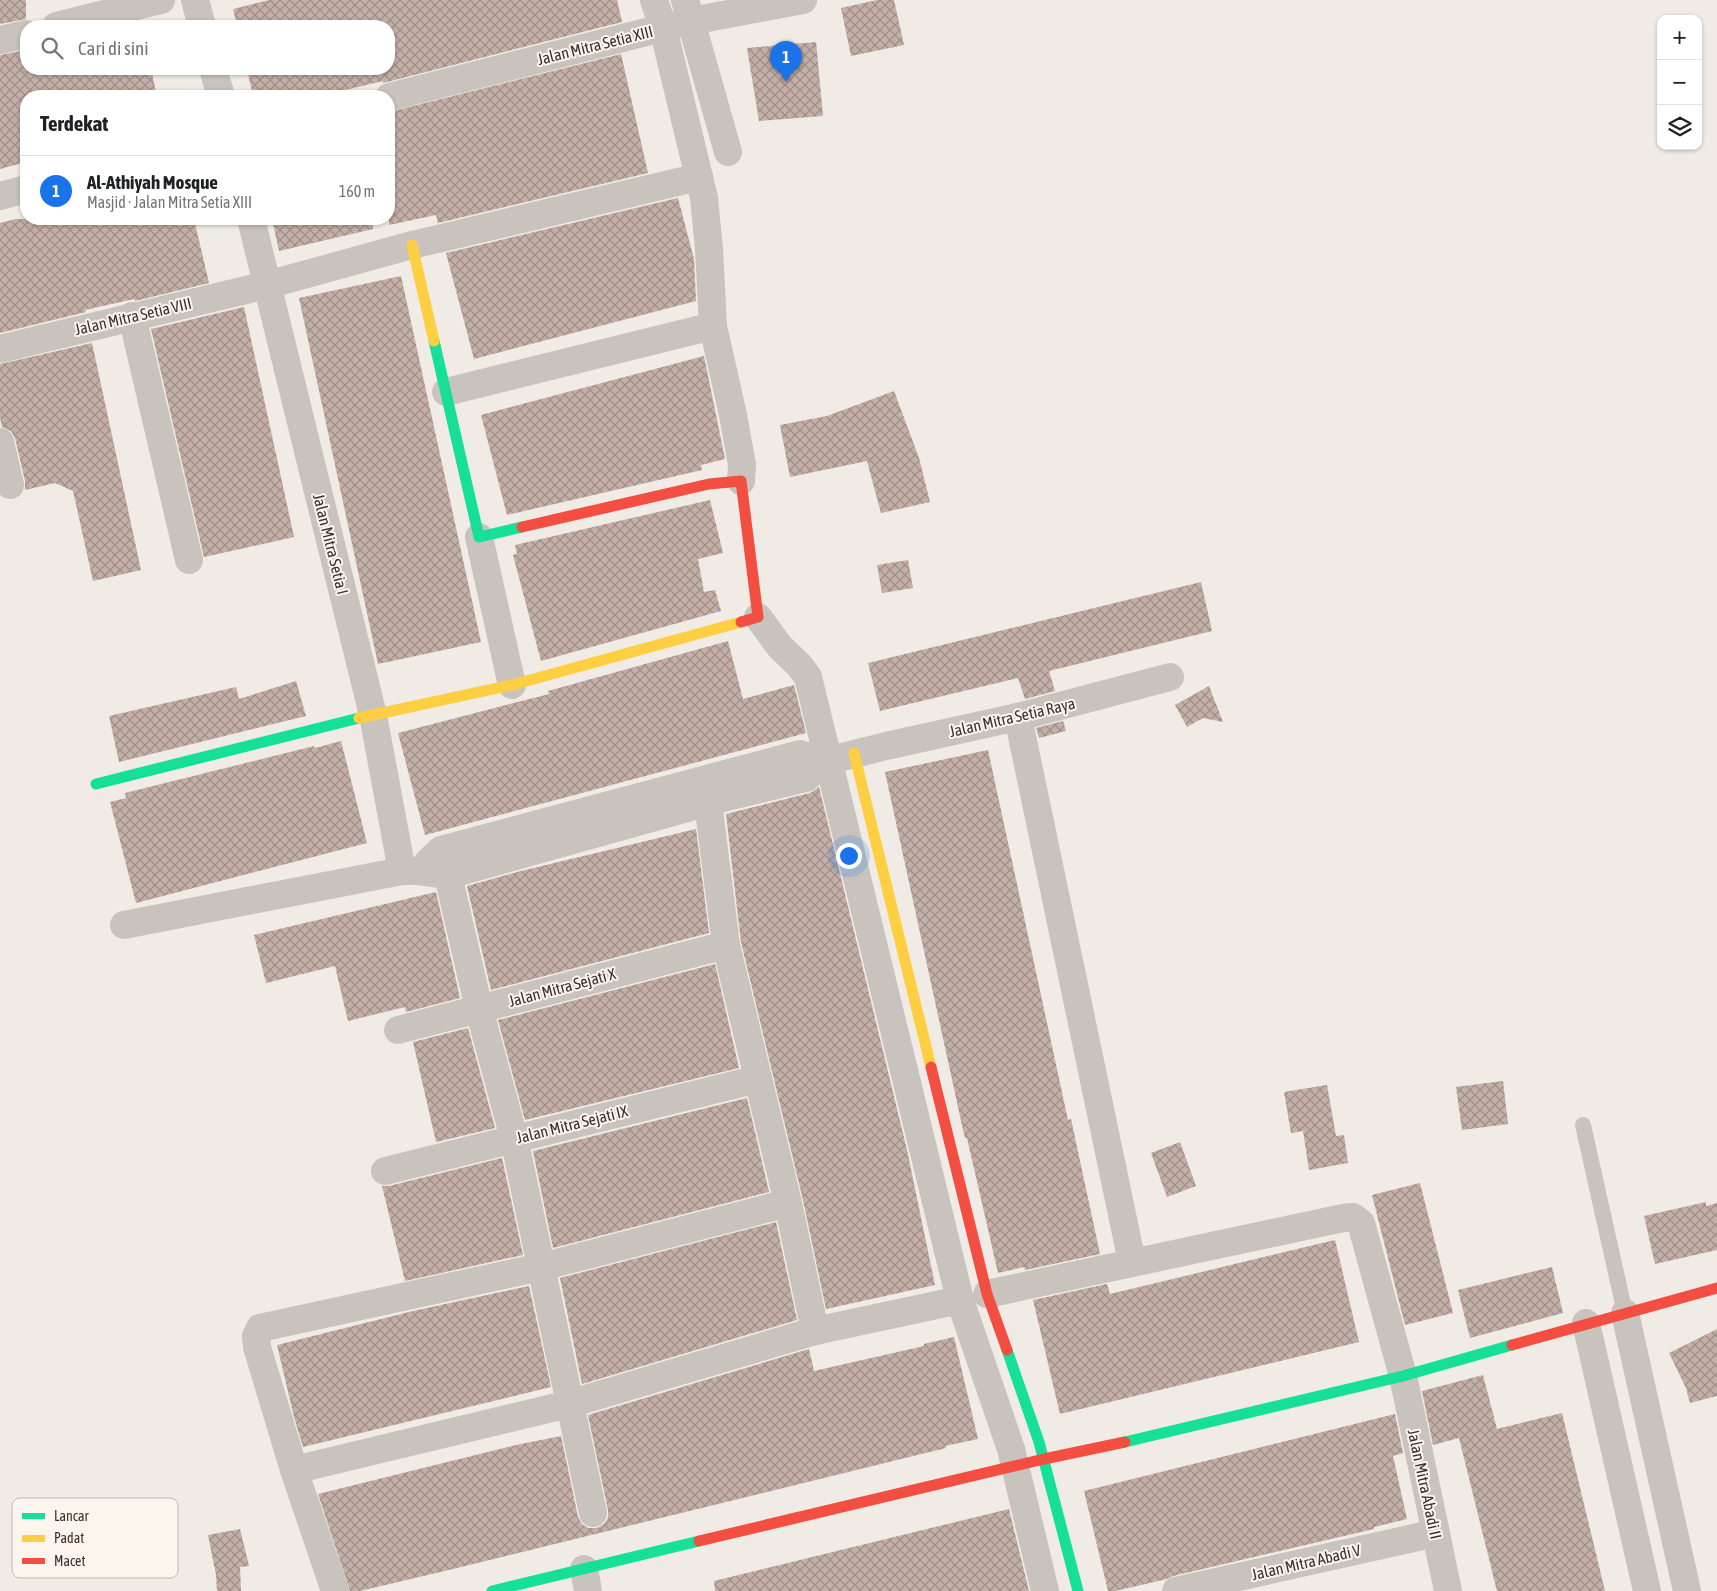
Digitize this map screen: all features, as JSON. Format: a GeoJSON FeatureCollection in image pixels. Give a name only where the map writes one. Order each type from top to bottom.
{"type":"FeatureCollection","features":[{"type":"Feature","properties":{"kind":"street"},"geometry":{"type":"LineString","coordinates":[[80,20],[161,0]]}},
{"type":"Feature","properties":{"kind":"street"},"geometry":{"type":"LineString","coordinates":[[195,0],[200,20]]}},
{"type":"Feature","properties":{"kind":"street"},"geometry":{"type":"LineString","coordinates":[[654,0],[679,19],[728,152]]}},
{"type":"Feature","properties":{"kind":"street","name":"Jalan Mitra Setia XIII"},"geometry":{"type":"LineString","coordinates":[[395,95],[679,19],[803,0]]}},
{"type":"Feature","properties":{"kind":"street"},"geometry":{"type":"LineString","coordinates":[[679,19],[699,177],[704,198],[713,326],[742,465],[741,481],[758,617],[780,647],[799,665],[808,677],[837,758],[987,1294],[1030,1463],[1078,1591]]}},
{"type":"Feature","properties":{"kind":"street"},"geometry":{"type":"LineString","coordinates":[[0,40],[20,35]]}},
{"type":"Feature","properties":{"kind":"street"},"geometry":{"type":"LineString","coordinates":[[215,75],[218,90]]}},
{"type":"Feature","properties":{"kind":"street","name":"Jalan Mitra Setia VIII"},"geometry":{"type":"LineString","coordinates":[[0,349],[267,285],[412,245],[699,177]]}},
{"type":"Feature","properties":{"kind":"street"},"geometry":{"type":"LineString","coordinates":[[0,196],[20,191]]}},
{"type":"Feature","properties":{"kind":"street","name":"Jalan Mitra Setia I"},"geometry":{"type":"LineString","coordinates":[[252,225],[410,871]]}},
{"type":"Feature","properties":{"kind":"street"},"geometry":{"type":"LineString","coordinates":[[412,245],[512,685]]}},
{"type":"Feature","properties":{"kind":"street"},"geometry":{"type":"LineString","coordinates":[[132,316],[189,560]]}},
{"type":"Feature","properties":{"kind":"street"},"geometry":{"type":"LineString","coordinates":[[446,392],[713,326]]}},
{"type":"Feature","properties":{"kind":"street"},"geometry":{"type":"LineString","coordinates":[[0,442],[10,485]]}},
{"type":"Feature","properties":{"kind":"street"},"geometry":{"type":"LineString","coordinates":[[479,537],[709,484],[741,481]]}},
{"type":"Feature","properties":{"kind":"street"},"geometry":{"type":"LineString","coordinates":[[96,784],[373,715],[512,685],[758,617]]}},
{"type":"Feature","properties":{"kind":"street","name":"Jalan Mitra Setia Raya"},"geometry":{"type":"LineString","coordinates":[[837,758],[1018,717],[1170,678]]}},
{"type":"Feature","properties":{"kind":"street"},"geometry":{"type":"LineString","coordinates":[[987,1294],[1132,1262],[1018,717]]}},
{"type":"Feature","properties":{"kind":"street"},"geometry":{"type":"LineString","coordinates":[[444,862],[800,754],[837,758]]}},
{"type":"Feature","properties":{"kind":"street"},"geometry":{"type":"LineString","coordinates":[[124,925],[410,871],[708,802],[806,778],[837,758]]}},
{"type":"Feature","properties":{"kind":"street"},"geometry":{"type":"LineString","coordinates":[[837,758],[960,1300],[1008,1440],[1030,1463],[1045,1591]]}},
{"type":"Feature","properties":{"kind":"street"},"geometry":{"type":"LineString","coordinates":[[708,802],[726,945],[788,1203],[815,1331]]}},
{"type":"Feature","properties":{"kind":"street"},"geometry":{"type":"LineString","coordinates":[[444,862],[479,1009],[514,1138],[593,1513]]}},
{"type":"Feature","properties":{"kind":"street","name":"Jalan Mitra Sejati X"},"geometry":{"type":"LineString","coordinates":[[398,1030],[726,945]]}},
{"type":"Feature","properties":{"kind":"street","name":"Jalan Mitra Sejati IX"},"geometry":{"type":"LineString","coordinates":[[385,1171],[758,1079]]}},
{"type":"Feature","properties":{"kind":"street"},"geometry":{"type":"LineString","coordinates":[[334,1591],[294,1470],[257,1347],[256,1336],[260,1328],[541,1266],[788,1203]]}},
{"type":"Feature","properties":{"kind":"street","name":"Jalan Mitra Abadi II"},"geometry":{"type":"LineString","coordinates":[[1132,1262],[1343,1218],[1353,1217],[1360,1223],[1402,1376],[1448,1591]]}},
{"type":"Feature","properties":{"kind":"street"},"geometry":{"type":"LineString","coordinates":[[492,1591],[586,1580],[1030,1463],[1402,1376],[1586,1323],[1717,1288]]}},
{"type":"Feature","properties":{"kind":"street"},"geometry":{"type":"LineString","coordinates":[[294,1470],[569,1404],[815,1331],[960,1300]]}},
{"type":"Feature","properties":{"kind":"street"},"geometry":{"type":"LineString","coordinates":[[1625,1314],[1687,1591]]}},
{"type":"Feature","properties":{"kind":"street"},"geometry":{"type":"LineString","coordinates":[[1586,1323],[1647,1591]]}},
{"type":"Feature","properties":{"kind":"street","name":"Jalan Mitra Abadi V"},"geometry":{"type":"LineString","coordinates":[[1176,1591],[1436,1533]]}},
{"type":"Feature","properties":{"kind":"lane"},"geometry":{"type":"LineString","coordinates":[[1583,1125],[1625,1314]]}},
{"type":"Feature","properties":{"kind":"building"},"geometry":{"type":"Polygon","coordinates":[[[0,0],[26,0],[26,19],[0,24],[0,0]]]}},
{"type":"Feature","properties":{"kind":"building"},"geometry":{"type":"Polygon","coordinates":[[[269,0],[617,0],[622,22],[383,83],[383,81],[345,90],[252,90],[248,75],[395,75],[395,20],[236,20],[233,9],[269,0]]]}},
{"type":"Feature","properties":{"kind":"building"},"geometry":{"type":"Polygon","coordinates":[[[877,0],[894,0],[904,45],[851,56],[841,8],[877,0]]]}},
{"type":"Feature","properties":{"kind":"building"},"geometry":{"type":"Polygon","coordinates":[[[816,42],[823,116],[759,121],[747,48],[816,42]]]}},
{"type":"Feature","properties":{"kind":"building"},"geometry":{"type":"Polygon","coordinates":[[[20,51],[20,75],[152,75],[156,90],[20,90],[20,164],[0,169],[0,55],[20,51]]]}},
{"type":"Feature","properties":{"kind":"building"},"geometry":{"type":"Polygon","coordinates":[[[621,54],[648,173],[438,223],[436,215],[395,224],[395,110],[621,54]]]}},
{"type":"Feature","properties":{"kind":"building"},"geometry":{"type":"Polygon","coordinates":[[[678,198],[694,259],[696,301],[474,359],[446,253],[678,198]]]}},
{"type":"Feature","properties":{"kind":"building"},"geometry":{"type":"Polygon","coordinates":[[[20,219],[20,225],[195,225],[209,283],[135,301],[134,299],[85,310],[86,312],[0,333],[0,223],[20,219]]]}},
{"type":"Feature","properties":{"kind":"building"},"geometry":{"type":"Polygon","coordinates":[[[273,225],[373,225],[373,229],[279,251],[273,225]]]}},
{"type":"Feature","properties":{"kind":"building"},"geometry":{"type":"Polygon","coordinates":[[[401,276],[481,642],[378,664],[299,298],[401,276]]]}},
{"type":"Feature","properties":{"kind":"building"},"geometry":{"type":"Polygon","coordinates":[[[244,307],[294,537],[204,557],[151,329],[244,307]]]}},
{"type":"Feature","properties":{"kind":"building"},"geometry":{"type":"Polygon","coordinates":[[[92,343],[141,570],[93,581],[73,491],[55,483],[25,490],[25,481],[15,438],[11,431],[2,427],[0,417],[0,364],[92,343]]]}},
{"type":"Feature","properties":{"kind":"building"},"geometry":{"type":"Polygon","coordinates":[[[704,356],[725,459],[701,465],[702,470],[507,515],[481,415],[704,356]]]}},
{"type":"Feature","properties":{"kind":"building"},"geometry":{"type":"Polygon","coordinates":[[[894,391],[919,458],[930,502],[881,513],[867,461],[790,477],[780,425],[827,416],[894,391]]]}},
{"type":"Feature","properties":{"kind":"building"},"geometry":{"type":"Polygon","coordinates":[[[710,500],[723,553],[698,559],[704,592],[715,590],[721,611],[541,661],[513,555],[517,554],[515,545],[710,500]]]}},
{"type":"Feature","properties":{"kind":"building"},"geometry":{"type":"Polygon","coordinates":[[[908,560],[913,588],[882,593],[877,565],[908,560]]]}},
{"type":"Feature","properties":{"kind":"building"},"geometry":{"type":"Polygon","coordinates":[[[1201,582],[1212,631],[1049,671],[1055,691],[1025,699],[1018,678],[880,711],[868,663],[1201,582]]]}},
{"type":"Feature","properties":{"kind":"building"},"geometry":{"type":"Polygon","coordinates":[[[728,641],[743,699],[794,685],[806,733],[425,835],[398,733],[549,694],[548,691],[728,641]]]}},
{"type":"Feature","properties":{"kind":"building"},"geometry":{"type":"Polygon","coordinates":[[[296,681],[306,716],[119,762],[109,716],[236,687],[239,699],[296,681]]]}},
{"type":"Feature","properties":{"kind":"building"},"geometry":{"type":"Polygon","coordinates":[[[1209,686],[1223,722],[1203,718],[1187,727],[1175,705],[1209,686]]]}},
{"type":"Feature","properties":{"kind":"building"},"geometry":{"type":"Polygon","coordinates":[[[1063,721],[1066,731],[1039,738],[1036,728],[1063,721]]]}},
{"type":"Feature","properties":{"kind":"building"},"geometry":{"type":"Polygon","coordinates":[[[341,741],[367,843],[136,903],[110,802],[126,798],[125,793],[341,741]]]}},
{"type":"Feature","properties":{"kind":"building"},"geometry":{"type":"Polygon","coordinates":[[[988,750],[1068,1120],[1071,1119],[1100,1254],[1025,1270],[1024,1267],[998,1273],[967,1138],[965,1138],[963,1130],[885,772],[988,750]]]}},
{"type":"Feature","properties":{"kind":"building"},"geometry":{"type":"Polygon","coordinates":[[[819,787],[907,1150],[935,1285],[826,1309],[803,1200],[741,942],[726,814],[810,793],[819,787]]]}},
{"type":"Feature","properties":{"kind":"building"},"geometry":{"type":"Polygon","coordinates":[[[696,829],[709,933],[491,990],[467,886],[521,871],[696,829]]]}},
{"type":"Feature","properties":{"kind":"building"},"geometry":{"type":"Polygon","coordinates":[[[436,892],[460,998],[406,1012],[405,1007],[348,1021],[335,966],[266,983],[254,935],[436,892]]]}},
{"type":"Feature","properties":{"kind":"building"},"geometry":{"type":"Polygon","coordinates":[[[715,964],[739,1068],[525,1120],[498,1020],[715,964]]]}},
{"type":"Feature","properties":{"kind":"building"},"geometry":{"type":"Polygon","coordinates":[[[468,1028],[495,1128],[436,1142],[413,1042],[468,1028]]]}},
{"type":"Feature","properties":{"kind":"building"},"geometry":{"type":"Polygon","coordinates":[[[1503,1081],[1508,1124],[1462,1130],[1456,1087],[1503,1081]]]}},
{"type":"Feature","properties":{"kind":"building"},"geometry":{"type":"Polygon","coordinates":[[[1327,1085],[1336,1136],[1344,1135],[1348,1163],[1309,1170],[1303,1131],[1291,1133],[1284,1092],[1327,1085]]]}},
{"type":"Feature","properties":{"kind":"building"},"geometry":{"type":"Polygon","coordinates":[[[747,1098],[769,1192],[553,1248],[533,1151],[747,1098]]]}},
{"type":"Feature","properties":{"kind":"building"},"geometry":{"type":"Polygon","coordinates":[[[1180,1142],[1196,1186],[1167,1197],[1151,1153],[1180,1142]]]}},
{"type":"Feature","properties":{"kind":"building"},"geometry":{"type":"Polygon","coordinates":[[[502,1158],[523,1255],[405,1281],[382,1186],[389,1186],[502,1158]]]}},
{"type":"Feature","properties":{"kind":"building"},"geometry":{"type":"Polygon","coordinates":[[[1420,1183],[1453,1313],[1405,1325],[1372,1195],[1420,1183]]]}},
{"type":"Feature","properties":{"kind":"building"},"geometry":{"type":"Polygon","coordinates":[[[1706,1202],[1706,1206],[1717,1203],[1717,1250],[1655,1264],[1644,1216],[1706,1202]]]}},
{"type":"Feature","properties":{"kind":"building"},"geometry":{"type":"Polygon","coordinates":[[[776,1222],[797,1320],[582,1384],[560,1278],[776,1222]]]}},
{"type":"Feature","properties":{"kind":"building"},"geometry":{"type":"Polygon","coordinates":[[[1335,1240],[1359,1342],[1060,1414],[1033,1300],[1107,1284],[1110,1294],[1335,1240]]]}},
{"type":"Feature","properties":{"kind":"building"},"geometry":{"type":"Polygon","coordinates":[[[1552,1267],[1563,1313],[1470,1338],[1458,1290],[1552,1267]]]}},
{"type":"Feature","properties":{"kind":"building"},"geometry":{"type":"Polygon","coordinates":[[[529,1286],[551,1387],[303,1447],[277,1345],[413,1311],[529,1286]]]}},
{"type":"Feature","properties":{"kind":"building"},"geometry":{"type":"Polygon","coordinates":[[[1717,1329],[1717,1396],[1690,1403],[1686,1388],[1669,1353],[1717,1329]]]}},
{"type":"Feature","properties":{"kind":"building"},"geometry":{"type":"Polygon","coordinates":[[[954,1337],[978,1439],[453,1569],[360,1591],[350,1591],[318,1494],[516,1445],[561,1436],[578,1517],[582,1524],[588,1528],[597,1528],[604,1524],[608,1518],[608,1510],[588,1415],[809,1349],[814,1371],[924,1346],[924,1344],[954,1337]]]}},
{"type":"Feature","properties":{"kind":"building"},"geometry":{"type":"Polygon","coordinates":[[[1483,1375],[1497,1429],[1562,1413],[1605,1591],[1497,1591],[1459,1438],[1433,1445],[1422,1391],[1483,1375]]]}},
{"type":"Feature","properties":{"kind":"building"},"geometry":{"type":"Polygon","coordinates":[[[1395,1414],[1403,1453],[1393,1456],[1407,1519],[1374,1527],[1374,1529],[1173,1576],[1167,1579],[1108,1591],[1084,1491],[1395,1414]]]}},
{"type":"Feature","properties":{"kind":"building"},"geometry":{"type":"Polygon","coordinates":[[[1009,1509],[1029,1591],[715,1591],[714,1581],[1009,1509]]]}},
{"type":"Feature","properties":{"kind":"building"},"geometry":{"type":"Polygon","coordinates":[[[240,1529],[249,1566],[240,1567],[241,1591],[217,1591],[216,1575],[208,1535],[240,1529]]]}},
{"type":"Feature","properties":{"kind":"traffic: fast"},"geometry":{"type":"LineString","coordinates":[[434,341],[479,537],[522,527]]}},
{"type":"Feature","properties":{"kind":"traffic: fast"},"geometry":{"type":"LineString","coordinates":[[96,784],[359,718]]}},
{"type":"Feature","properties":{"kind":"traffic: fast"},"geometry":{"type":"LineString","coordinates":[[1125,1442],[1403,1376],[1512,1345]]}},
{"type":"Feature","properties":{"kind":"traffic: fast"},"geometry":{"type":"LineString","coordinates":[[1007,1350],[1039,1442],[1078,1591]]}},
{"type":"Feature","properties":{"kind":"traffic: fast"},"geometry":{"type":"LineString","coordinates":[[492,1591],[699,1541]]}},
{"type":"Feature","properties":{"kind":"traffic: slow"},"geometry":{"type":"LineString","coordinates":[[412,245],[434,341]]}},
{"type":"Feature","properties":{"kind":"traffic: slow"},"geometry":{"type":"LineString","coordinates":[[359,718],[512,685],[741,622]]}},
{"type":"Feature","properties":{"kind":"traffic: slow"},"geometry":{"type":"LineString","coordinates":[[854,753],[931,1067]]}},
{"type":"Feature","properties":{"kind":"traffic: jam"},"geometry":{"type":"LineString","coordinates":[[522,527],[709,484],[741,481],[758,617],[741,622]]}},
{"type":"Feature","properties":{"kind":"traffic: jam"},"geometry":{"type":"LineString","coordinates":[[931,1067],[987,1294],[1007,1350]]}},
{"type":"Feature","properties":{"kind":"traffic: jam"},"geometry":{"type":"LineString","coordinates":[[1512,1345],[1717,1288]]}},
{"type":"Feature","properties":{"kind":"traffic: jam"},"geometry":{"type":"LineString","coordinates":[[699,1541],[1044,1459],[1125,1442]]}},
{"type":"Feature","properties":{"kind":"place","name":"Al-Athiyah Mosque"},"geometry":{"type":"Point","coordinates":[786,82]}}]}
